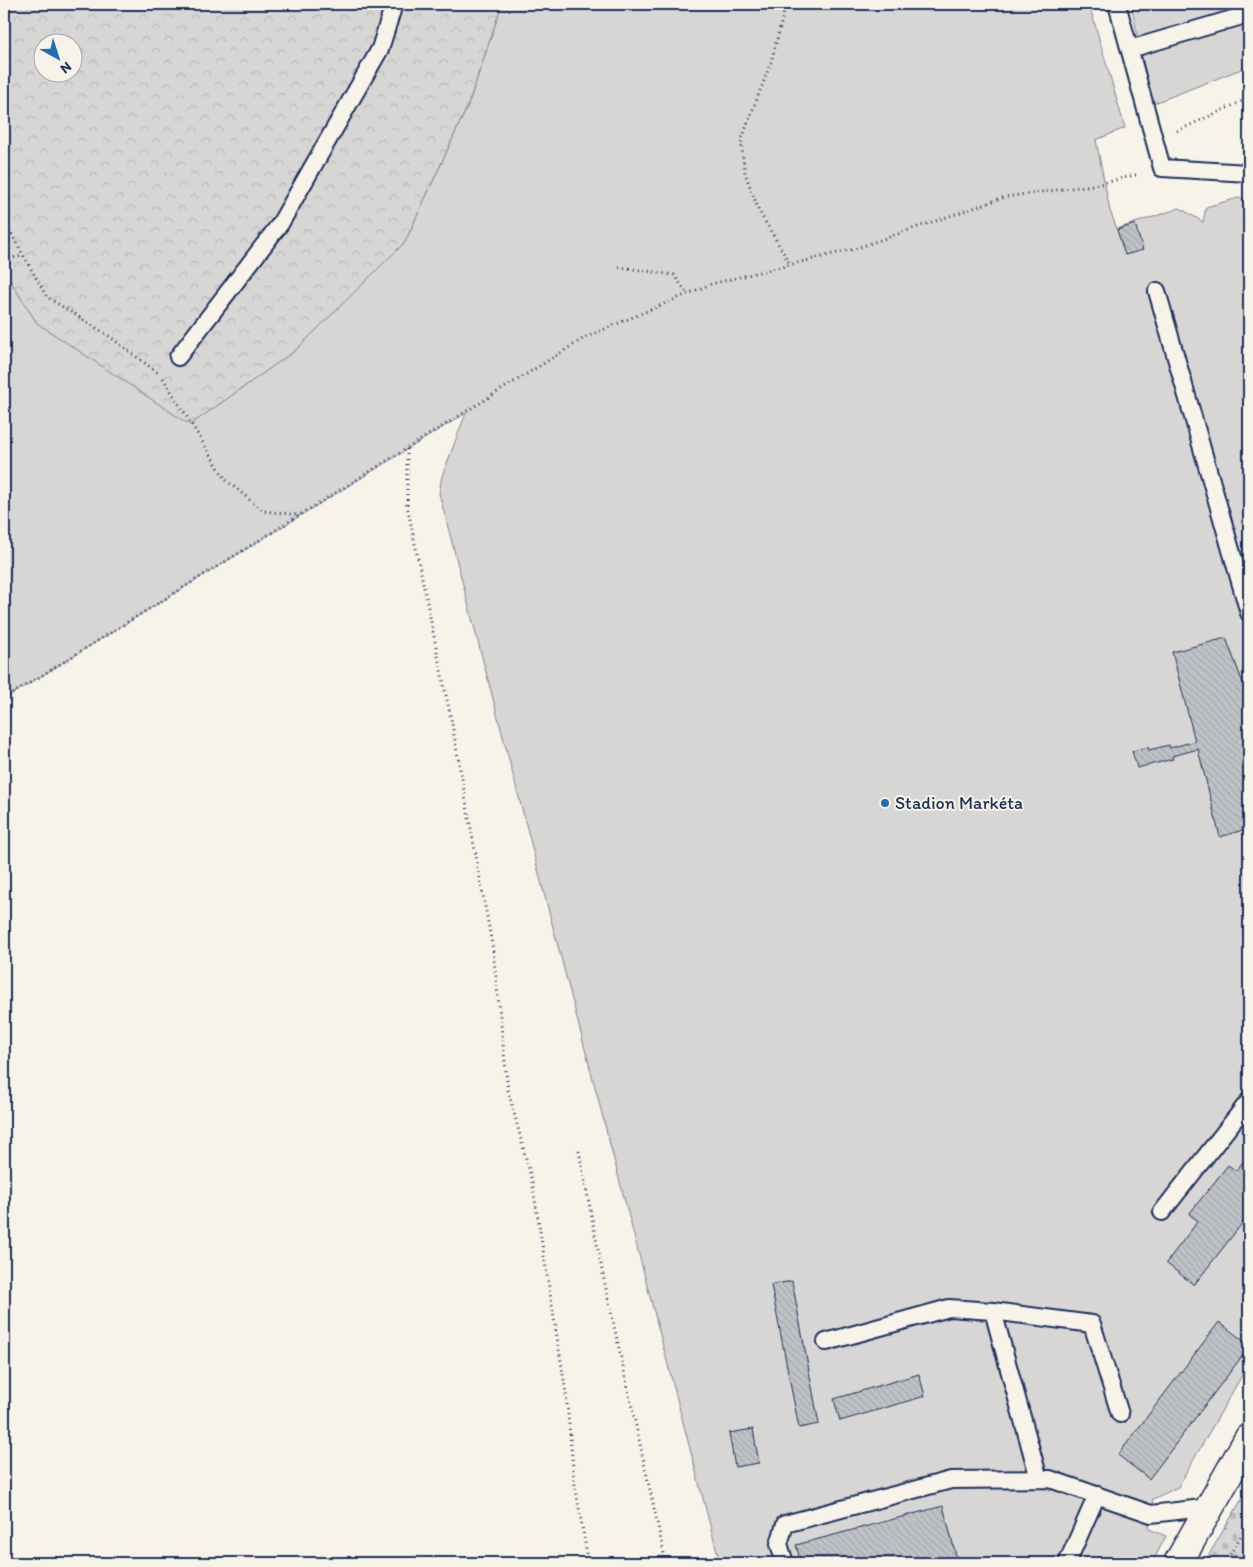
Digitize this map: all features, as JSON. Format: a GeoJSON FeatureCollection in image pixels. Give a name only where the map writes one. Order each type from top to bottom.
{"type":"FeatureCollection","features":[{"type":"Feature","properties":{"kind":"street"},"geometry":{"type":"LineString","coordinates":[[1178,1563],[1249,1438]]}},
{"type":"Feature","properties":{"kind":"lane"},"geometry":{"type":"LineString","coordinates":[[178,357],[280,224],[380,49],[394,4]]}},
{"type":"Feature","properties":{"kind":"lane"},"geometry":{"type":"LineString","coordinates":[[1117,4],[1162,168],[1249,173]]}},
{"type":"Feature","properties":{"kind":"lane"},"geometry":{"type":"LineString","coordinates":[[1130,49],[1249,14]]}},
{"type":"Feature","properties":{"kind":"lane"},"geometry":{"type":"LineString","coordinates":[[1157,291],[1249,613]]}},
{"type":"Feature","properties":{"kind":"lane"},"geometry":{"type":"LineString","coordinates":[[1162,1212],[1249,1101]]}},
{"type":"Feature","properties":{"kind":"lane"},"geometry":{"type":"LineString","coordinates":[[826,1342],[949,1308],[993,1311],[1092,1324],[1120,1414]]}},
{"type":"Feature","properties":{"kind":"lane"},"geometry":{"type":"LineString","coordinates":[[993,1311],[1039,1479]]}},
{"type":"Feature","properties":{"kind":"lane"},"geometry":{"type":"LineString","coordinates":[[785,1563],[780,1544],[784,1524],[951,1480],[1050,1480],[1151,1514],[1211,1507]]}},
{"type":"Feature","properties":{"kind":"lane"},"geometry":{"type":"LineString","coordinates":[[1066,1563],[1097,1496]]}},
{"type":"Feature","properties":{"kind":"path"},"geometry":{"type":"LineString","coordinates":[[786,4],[771,62],[741,140],[745,173],[759,211],[790,264]]}},
{"type":"Feature","properties":{"kind":"path"},"geometry":{"type":"LineString","coordinates":[[1155,141],[1249,98]]}},
{"type":"Feature","properties":{"kind":"path"},"geometry":{"type":"LineString","coordinates":[[4,699],[586,337],[711,284],[854,249],[1005,196],[1100,184],[1162,168]]}},
{"type":"Feature","properties":{"kind":"path"},"geometry":{"type":"LineString","coordinates":[[4,221],[47,297],[106,334],[162,376],[226,480],[263,511],[301,516]]}},
{"type":"Feature","properties":{"kind":"path"},"geometry":{"type":"LineString","coordinates":[[4,259],[23,256]]}},
{"type":"Feature","properties":{"kind":"path"},"geometry":{"type":"LineString","coordinates":[[619,267],[674,275],[688,294]]}},
{"type":"Feature","properties":{"kind":"path"},"geometry":{"type":"LineString","coordinates":[[407,449],[407,505],[452,724],[493,950],[508,1090],[532,1181],[566,1393],[574,1479],[586,1549],[586,1563]]}},
{"type":"Feature","properties":{"kind":"path"},"geometry":{"type":"LineString","coordinates":[[579,1152],[603,1275],[666,1563]]}},
{"type":"Feature","properties":{"kind":"path"},"geometry":{"type":"LineString","coordinates":[[1225,1563],[1249,1522]]}},
{"type":"Feature","properties":{"kind":"green space"},"geometry":{"type":"Polygon","coordinates":[[[4,4],[502,4],[468,105],[405,242],[296,350],[190,425],[37,323],[4,271],[4,4]]]}},
{"type":"Feature","properties":{"kind":"green space","name":"Stadion Markéta"},"geometry":{"type":"Polygon","coordinates":[[[502,4],[1089,4],[1125,128],[1096,140],[1110,211],[1117,229],[1180,208],[1203,222],[1206,207],[1238,198],[1249,200],[1249,1363],[1178,1487],[1153,1499],[1149,1529],[1166,1536],[1152,1563],[720,1563],[439,493],[442,476],[466,413],[4,699],[4,271],[37,323],[405,242],[468,105],[502,4]]]}},
{"type":"Feature","properties":{"kind":"green space"},"geometry":{"type":"Polygon","coordinates":[[[1131,4],[1249,4],[1249,66],[1152,104],[1131,4]]]}},
{"type":"Feature","properties":{"kind":"green space"},"geometry":{"type":"Polygon","coordinates":[[[1249,1487],[1249,1563],[1204,1563],[1249,1487]]]}},
{"type":"Feature","properties":{"kind":"building"},"geometry":{"type":"Polygon","coordinates":[[[1135,224],[1143,250],[1125,255],[1117,230],[1135,224]]]}},
{"type":"Feature","properties":{"kind":"building"},"geometry":{"type":"Polygon","coordinates":[[[1226,638],[1249,699],[1249,828],[1220,837],[1198,749],[1172,756],[1173,759],[1137,768],[1132,751],[1148,747],[1149,750],[1169,745],[1170,748],[1195,741],[1172,652],[1226,638]]]}},
{"type":"Feature","properties":{"kind":"building"},"geometry":{"type":"Polygon","coordinates":[[[1249,1154],[1249,1225],[1244,1221],[1194,1285],[1166,1263],[1198,1221],[1189,1214],[1228,1165],[1236,1171],[1249,1154]]]}},
{"type":"Feature","properties":{"kind":"building"},"geometry":{"type":"Polygon","coordinates":[[[792,1281],[819,1424],[799,1428],[771,1285],[792,1281]]]}},
{"type":"Feature","properties":{"kind":"building"},"geometry":{"type":"Polygon","coordinates":[[[1219,1322],[1249,1345],[1249,1347],[1149,1479],[1118,1455],[1219,1322]]]}},
{"type":"Feature","properties":{"kind":"building"},"geometry":{"type":"Polygon","coordinates":[[[919,1374],[925,1396],[840,1421],[834,1399],[919,1374]]]}},
{"type":"Feature","properties":{"kind":"building"},"geometry":{"type":"Polygon","coordinates":[[[753,1429],[759,1463],[735,1467],[729,1433],[753,1429]]]}},
{"type":"Feature","properties":{"kind":"building"},"geometry":{"type":"Polygon","coordinates":[[[943,1506],[958,1563],[801,1563],[796,1545],[943,1506]]]}},
{"type":"Feature","properties":{"kind":"place","name":"Stadion Markéta"},"geometry":{"type":"Point","coordinates":[885,803]}}]}
